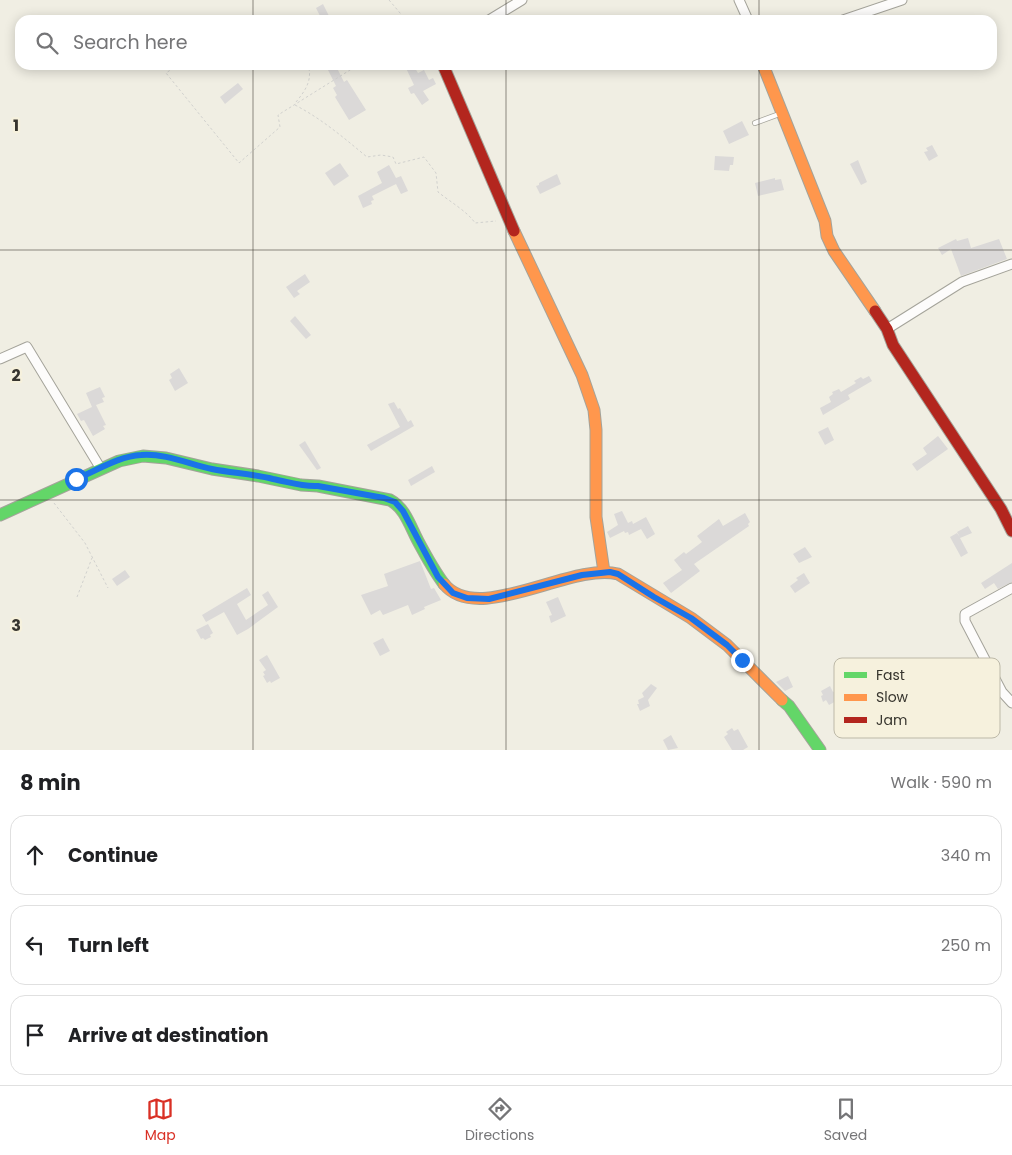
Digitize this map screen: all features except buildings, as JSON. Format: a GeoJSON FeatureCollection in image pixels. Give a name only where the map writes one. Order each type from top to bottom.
{"type":"FeatureCollection","features":[{"type":"Feature","properties":{"kind":"street"},"geometry":{"type":"LineString","coordinates":[[497,15],[522,0]]}},
{"type":"Feature","properties":{"kind":"street"},"geometry":{"type":"LineString","coordinates":[[740,0],[746,15]]}},
{"type":"Feature","properties":{"kind":"street"},"geometry":{"type":"LineString","coordinates":[[858,15],[902,0]]}},
{"type":"Feature","properties":{"kind":"street"},"geometry":{"type":"LineString","coordinates":[[445,70],[508,219],[582,375],[594,410],[596,430],[596,517],[604,572]]}},
{"type":"Feature","properties":{"kind":"street"},"geometry":{"type":"LineString","coordinates":[[766,70],[825,221],[826,236],[834,251],[887,329],[893,345],[1001,510],[1012,531]]}},
{"type":"Feature","properties":{"kind":"street"},"geometry":{"type":"LineString","coordinates":[[887,329],[962,282],[1012,264]]}},
{"type":"Feature","properties":{"kind":"street"},"geometry":{"type":"LineString","coordinates":[[0,359],[27,347],[101,469]]}},
{"type":"Feature","properties":{"kind":"street"},"geometry":{"type":"LineString","coordinates":[[0,515],[47,495],[76,479],[129,457],[140,455],[153,455],[212,469],[256,475],[308,487],[318,486],[341,490],[395,502],[403,511],[438,577],[453,593],[467,598],[489,599],[582,575],[604,572],[618,574],[626,578],[654,597],[691,618],[727,645],[789,706],[820,750]]}},
{"type":"Feature","properties":{"kind":"street"},"geometry":{"type":"LineString","coordinates":[[984,658],[965,621],[965,614],[1012,588]]}},
{"type":"Feature","properties":{"kind":"street"},"geometry":{"type":"LineString","coordinates":[[1000,688],[1012,703]]}},
{"type":"Feature","properties":{"kind":"lane"},"geometry":{"type":"LineString","coordinates":[[755,123],[782,113]]}},
{"type":"Feature","properties":{"kind":"path"},"geometry":{"type":"LineString","coordinates":[[389,0],[402,15]]}},
{"type":"Feature","properties":{"kind":"path"},"geometry":{"type":"LineString","coordinates":[[170,70],[166,73],[239,163],[280,127],[278,115],[350,70]]}},
{"type":"Feature","properties":{"kind":"path"},"geometry":{"type":"LineString","coordinates":[[294,105],[308,88],[310,70]]}},
{"type":"Feature","properties":{"kind":"path"},"geometry":{"type":"LineString","coordinates":[[294,105],[310,112],[338,132],[367,157],[381,155],[392,157],[396,164],[424,157],[436,173],[438,192],[451,204],[471,217],[475,223],[508,219]]}},
{"type":"Feature","properties":{"kind":"path"},"geometry":{"type":"LineString","coordinates":[[47,495],[85,543],[108,588]]}},
{"type":"Feature","properties":{"kind":"path"},"geometry":{"type":"LineString","coordinates":[[77,598],[93,557]]}},
{"type":"Feature","properties":{"kind":"traffic: fast"},"geometry":{"type":"LineString","coordinates":[[0,515],[119,461],[143,456],[166,458],[212,469],[390,500],[400,508],[407,518],[427,558],[444,584]]}},
{"type":"Feature","properties":{"kind":"traffic: fast"},"geometry":{"type":"LineString","coordinates":[[782,700],[789,706],[820,750]]}},
{"type":"Feature","properties":{"kind":"traffic: slow"},"geometry":{"type":"LineString","coordinates":[[765,70],[825,221],[827,236],[834,251],[875,311]]}},
{"type":"Feature","properties":{"kind":"traffic: slow"},"geometry":{"type":"LineString","coordinates":[[514,231],[582,375],[594,410],[596,430],[596,517],[604,572]]}},
{"type":"Feature","properties":{"kind":"traffic: slow"},"geometry":{"type":"LineString","coordinates":[[444,584],[459,595],[479,598],[502,596],[576,576],[598,573],[618,574],[691,618],[727,645],[782,700]]}},
{"type":"Feature","properties":{"kind":"traffic: jam"},"geometry":{"type":"LineString","coordinates":[[445,70],[514,231]]}},
{"type":"Feature","properties":{"kind":"traffic: jam"},"geometry":{"type":"LineString","coordinates":[[875,311],[887,329],[893,345],[1001,509],[1012,531]]}},
{"type":"Feature","properties":{"kind":"route"},"geometry":{"type":"LineString","coordinates":[[76,479],[129,457],[153,455],[212,469],[256,475],[296,485],[318,486],[384,498],[398,504],[438,577],[453,593],[459,596],[489,599],[582,575],[610,572],[626,578],[654,597],[691,618],[727,645],[742,660]]}}]}
